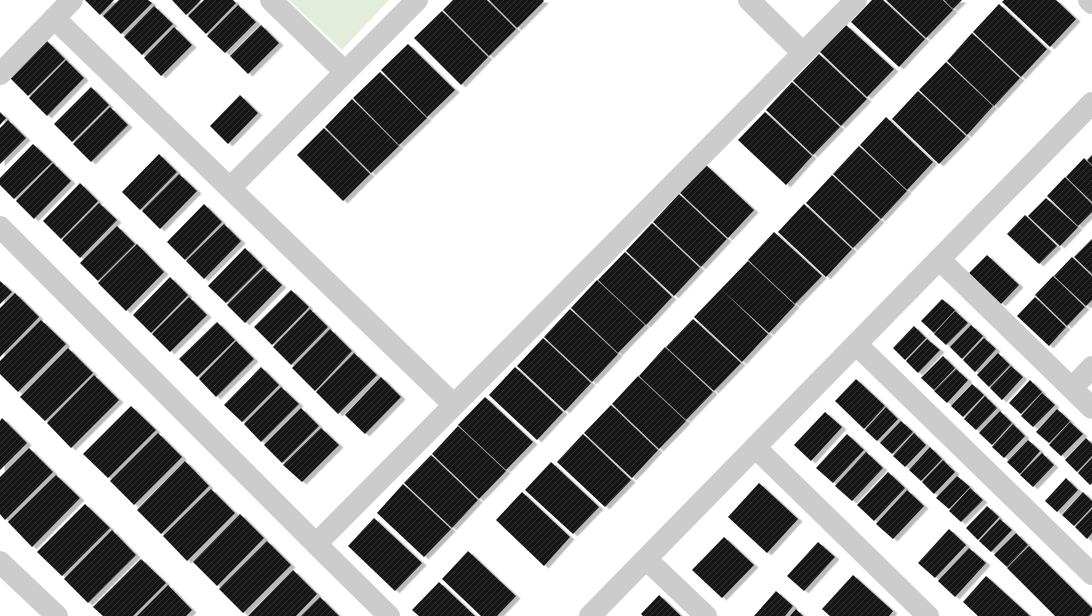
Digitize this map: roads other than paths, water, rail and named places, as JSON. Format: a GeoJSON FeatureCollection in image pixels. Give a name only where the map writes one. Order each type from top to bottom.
{"type":"FeatureCollection","features":[{"type":"Feature","properties":{"kind":"street"},"geometry":{"type":"LineString","coordinates":[[0,74],[72,0]]}},
{"type":"Feature","properties":{"kind":"street"},"geometry":{"type":"LineString","coordinates":[[271,0],[344,72]]}},
{"type":"Feature","properties":{"kind":"street"},"geometry":{"type":"LineString","coordinates":[[230,188],[417,0]]}},
{"type":"Feature","properties":{"kind":"street"},"geometry":{"type":"LineString","coordinates":[[749,0],[803,53]]}},
{"type":"Feature","properties":{"kind":"street"},"geometry":{"type":"LineString","coordinates":[[316,544],[856,0]]}},
{"type":"Feature","properties":{"kind":"street"},"geometry":{"type":"LineString","coordinates":[[1089,0],[1092,3]]}},
{"type":"Feature","properties":{"kind":"street"},"geometry":{"type":"LineString","coordinates":[[54,18],[454,405]]}},
{"type":"Feature","properties":{"kind":"street"},"geometry":{"type":"LineString","coordinates":[[590,616],[1092,102]]}},
{"type":"Feature","properties":{"kind":"street"},"geometry":{"type":"LineString","coordinates":[[0,227],[389,616]]}},
{"type":"Feature","properties":{"kind":"street"},"geometry":{"type":"LineString","coordinates":[[939,259],[1092,408]]}},
{"type":"Feature","properties":{"kind":"street"},"geometry":{"type":"LineString","coordinates":[[856,344],[1092,574]]}},
{"type":"Feature","properties":{"kind":"street"},"geometry":{"type":"LineString","coordinates":[[1072,388],[1092,367]]}},
{"type":"Feature","properties":{"kind":"street"},"geometry":{"type":"LineString","coordinates":[[755,447],[928,616]]}},
{"type":"Feature","properties":{"kind":"street"},"geometry":{"type":"LineString","coordinates":[[646,559],[706,616]]}},
{"type":"Feature","properties":{"kind":"street"},"geometry":{"type":"LineString","coordinates":[[0,562],[57,616]]}}]}
